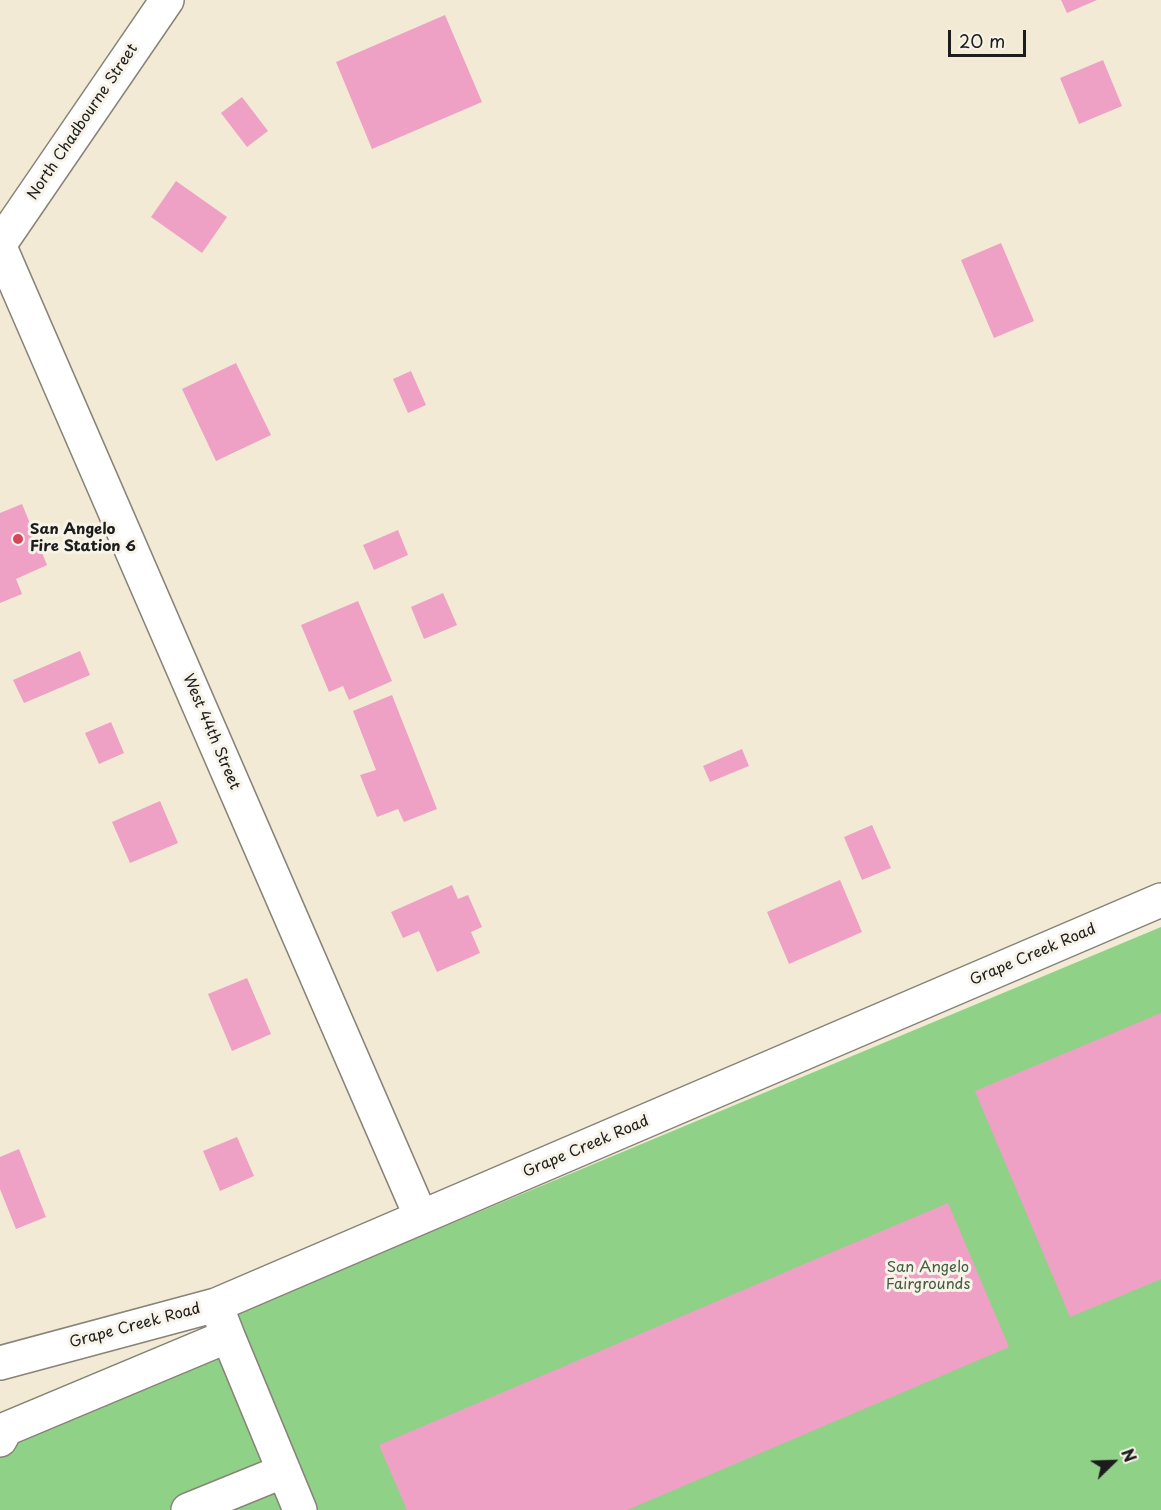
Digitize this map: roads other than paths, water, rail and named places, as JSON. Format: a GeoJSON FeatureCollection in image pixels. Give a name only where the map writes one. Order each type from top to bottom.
{"type":"FeatureCollection","features":[{"type":"Feature","properties":{"kind":"street","name":"North Chadbourne Street"},"geometry":{"type":"LineString","coordinates":[[0,246],[167,0]]}},
{"type":"Feature","properties":{"kind":"street","name":"West 44th Street"},"geometry":{"type":"LineString","coordinates":[[0,246],[421,1217]]}},
{"type":"Feature","properties":{"kind":"street","name":"Grape Creek Road"},"geometry":{"type":"LineString","coordinates":[[0,1363],[216,1305],[1161,900]]}},
{"type":"Feature","properties":{"kind":"street"},"geometry":{"type":"LineString","coordinates":[[216,1305],[300,1510]]}},
{"type":"Feature","properties":{"kind":"street"},"geometry":{"type":"LineString","coordinates":[[0,1440],[6,1429],[228,1336]]}},
{"type":"Feature","properties":{"kind":"street"},"geometry":{"type":"LineString","coordinates":[[188,1510],[284,1471]]}},
{"type":"Feature","properties":{"kind":"place","name":"San Angelo Fire Station 6"},"geometry":{"type":"Point","coordinates":[18,539]}},
{"type":"Feature","properties":{"kind":"park label","name":"San Angelo Fairgrounds"},"geometry":{"type":"Point","coordinates":[928,1276]}}]}
